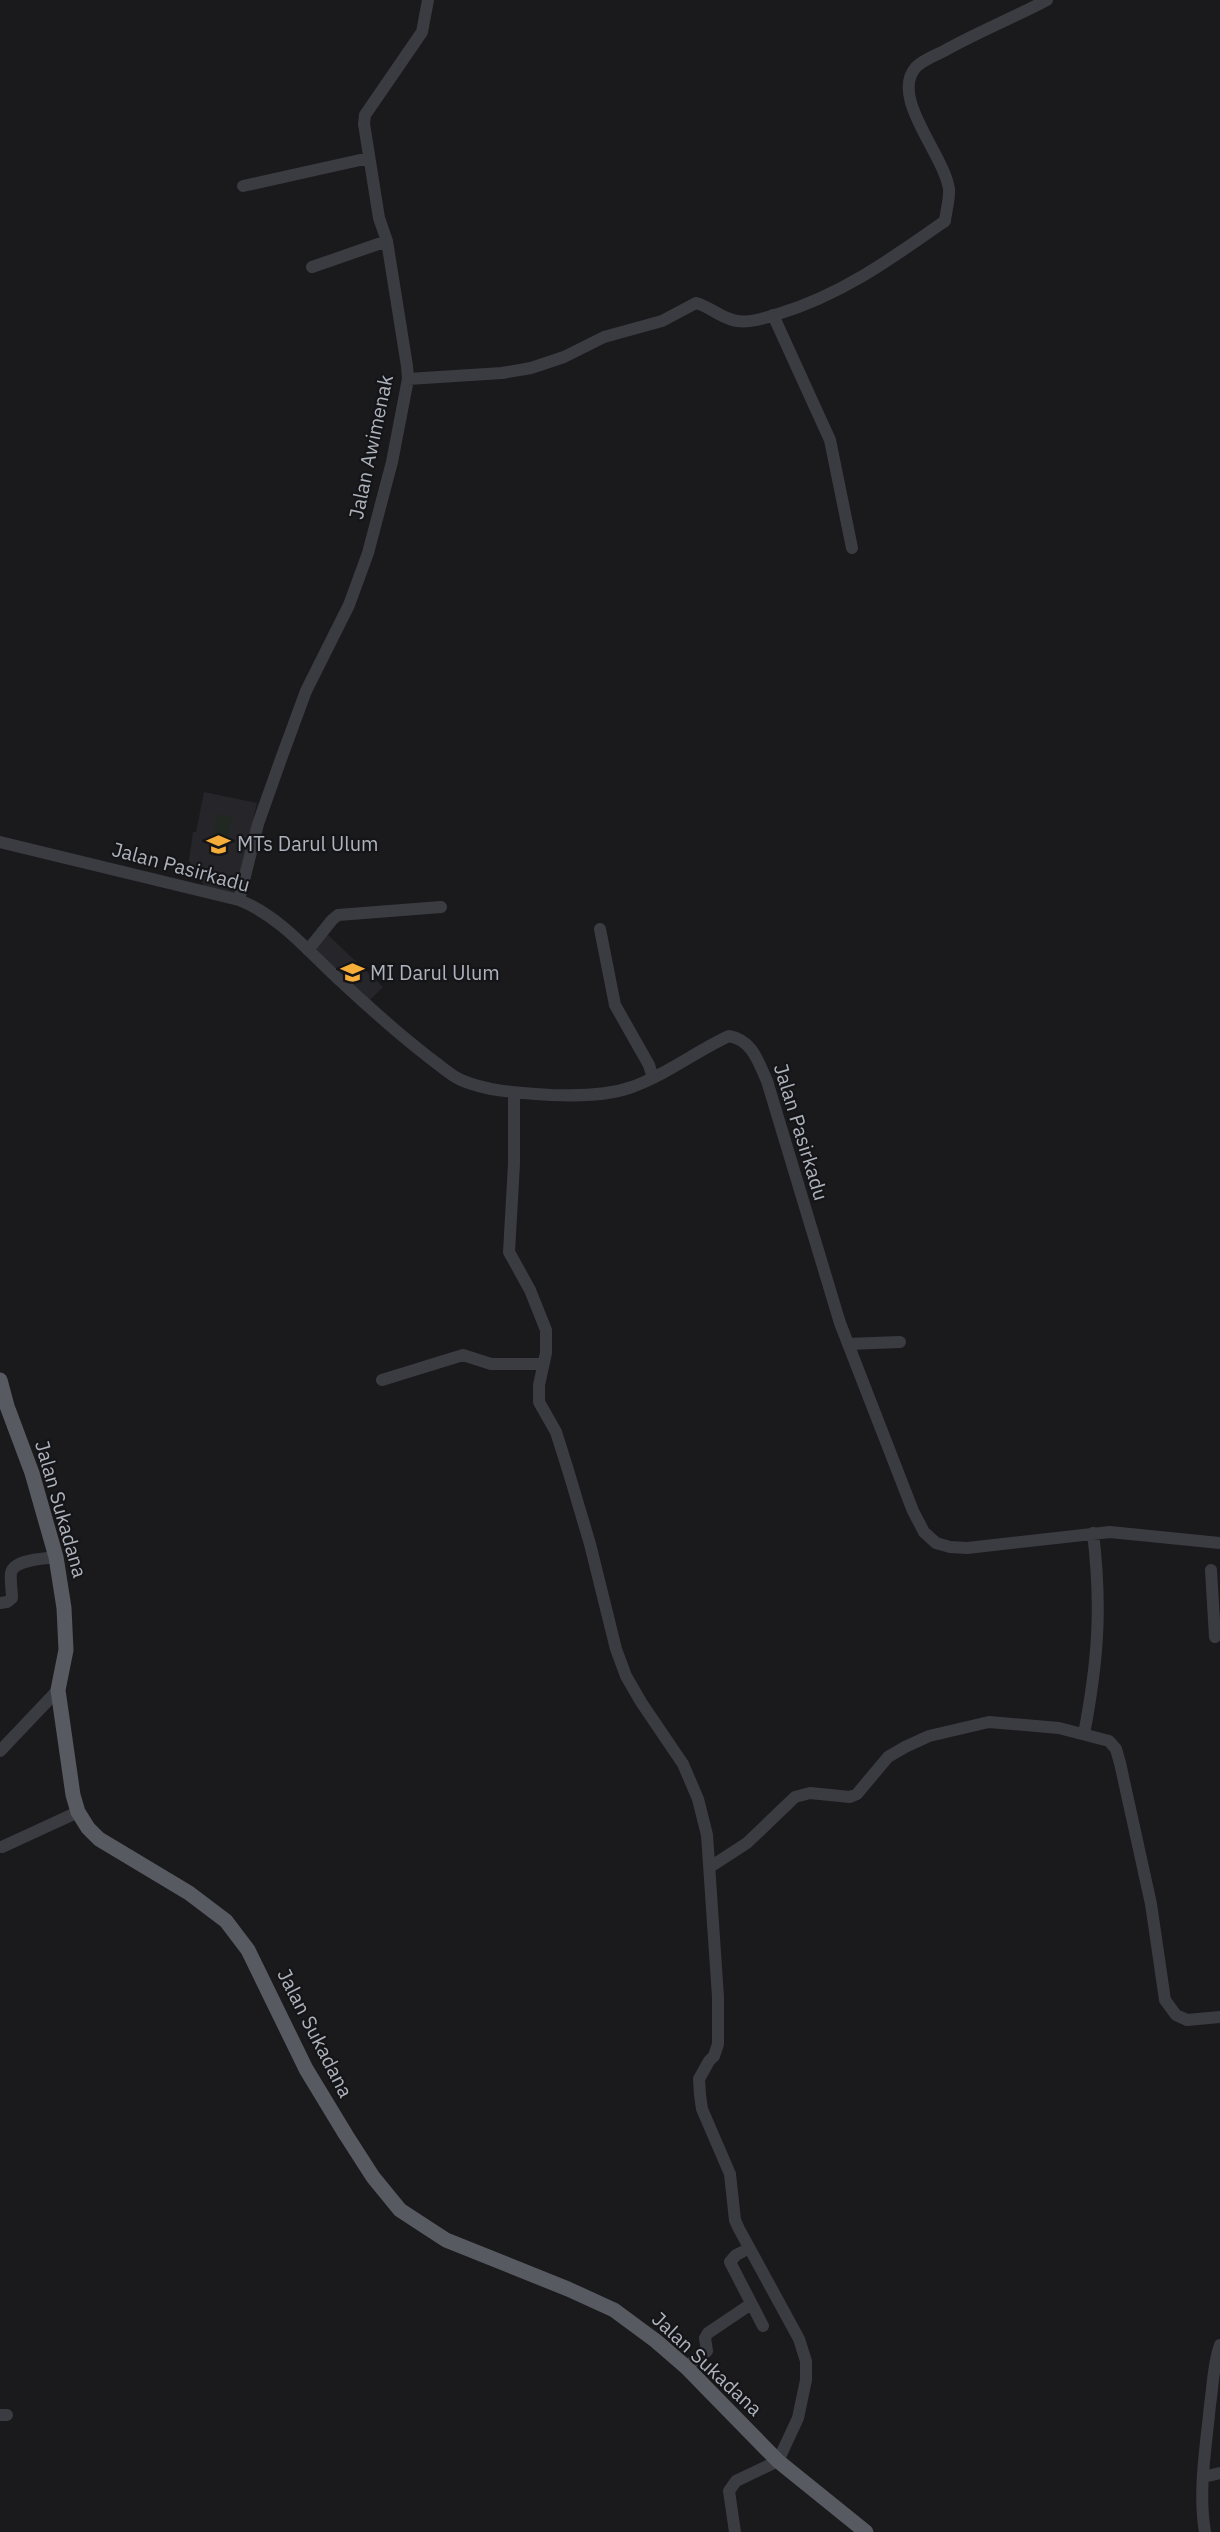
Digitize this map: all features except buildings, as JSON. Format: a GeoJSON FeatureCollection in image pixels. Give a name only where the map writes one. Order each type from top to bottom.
{"type":"FeatureCollection","features":[{"type":"Feature","properties":{"kind":"main road","name":"Jalan Sukadana"},"geometry":{"type":"LineString","coordinates":[[0,1380],[7,1406],[32,1473],[56,1557],[64,1608],[66,1650],[58,1690],[78,1812],[88,1828],[99,1839],[189,1893],[226,1921],[248,1950],[275,2001],[306,2069],[345,2135],[373,2177],[400,2210],[446,2240],[614,2310],[686,2367],[778,2461],[866,2532]]}},
{"type":"Feature","properties":{"kind":"street","name":"Jalan Awimenak"},"geometry":{"type":"LineString","coordinates":[[239,900],[258,824],[306,691],[349,605],[368,553],[392,462],[408,379],[387,242],[379,218],[369,158],[365,115],[422,32],[428,0]]}},
{"type":"Feature","properties":{"kind":"street"},"geometry":{"type":"LineString","coordinates":[[408,379],[502,373],[531,368],[564,357],[604,338],[662,321],[696,303],[727,319],[753,321],[831,295],[857,280],[945,221],[949,190],[939,159],[914,112],[907,91],[909,78],[917,65],[1047,0]]}},
{"type":"Feature","properties":{"kind":"street"},"geometry":{"type":"LineString","coordinates":[[243,186],[369,158]]}},
{"type":"Feature","properties":{"kind":"street"},"geometry":{"type":"LineString","coordinates":[[312,267],[387,242]]}},
{"type":"Feature","properties":{"kind":"street"},"geometry":{"type":"LineString","coordinates":[[773,315],[830,440],[852,548]]}},
{"type":"Feature","properties":{"kind":"street","name":"Jalan Pasirkadu"},"geometry":{"type":"LineString","coordinates":[[0,842],[239,900],[269,915],[378,1014],[447,1071],[468,1082],[514,1093],[568,1095],[609,1092],[631,1087],[653,1077],[729,1036],[740,1038],[749,1046],[767,1081],[848,1344],[913,1511],[924,1532],[936,1543],[967,1548],[1110,1532],[1220,1544]]}},
{"type":"Feature","properties":{"kind":"street"},"geometry":{"type":"LineString","coordinates":[[308,950],[338,915],[441,907]]}},
{"type":"Feature","properties":{"kind":"street"},"geometry":{"type":"LineString","coordinates":[[600,929],[615,1005],[649,1065],[653,1077]]}},
{"type":"Feature","properties":{"kind":"street"},"geometry":{"type":"LineString","coordinates":[[514,1093],[514,1164],[509,1252],[530,1290],[546,1330],[546,1353],[539,1385],[539,1402],[556,1432],[568,1470],[590,1544],[615,1649],[626,1676],[641,1702],[683,1764],[698,1799],[707,1835],[718,1997],[718,2044],[714,2056],[699,2079],[702,2109],[730,2174],[735,2220],[799,2338],[806,2361],[803,2398],[798,2418],[778,2461],[732,2485],[729,2491],[735,2532]]}},
{"type":"Feature","properties":{"kind":"street"},"geometry":{"type":"LineString","coordinates":[[848,1344],[900,1342]]}},
{"type":"Feature","properties":{"kind":"street"},"geometry":{"type":"LineString","coordinates":[[382,1380],[463,1355],[491,1364],[543,1364]]}},
{"type":"Feature","properties":{"kind":"street"},"geometry":{"type":"LineString","coordinates":[[1084,1734],[1097,1662],[1098,1573],[1093,1533]]}},
{"type":"Feature","properties":{"kind":"street"},"geometry":{"type":"LineString","coordinates":[[0,1603],[12,1598],[11,1575],[14,1568],[22,1563],[56,1557]]}},
{"type":"Feature","properties":{"kind":"street"},"geometry":{"type":"LineString","coordinates":[[1211,1570],[1216,1593],[1215,1637]]}},
{"type":"Feature","properties":{"kind":"street"},"geometry":{"type":"LineString","coordinates":[[0,1751],[58,1690]]}},
{"type":"Feature","properties":{"kind":"street"},"geometry":{"type":"LineString","coordinates":[[710,1868],[747,1843],[795,1797],[810,1793],[850,1797],[857,1794],[888,1757],[929,1736],[989,1722],[1050,1727],[1109,1741],[1116,1749],[1120,1763],[1151,1904],[1165,2000],[1169,2009],[1187,2020],[1220,2017]]}},
{"type":"Feature","properties":{"kind":"street"},"geometry":{"type":"LineString","coordinates":[[2,1847],[78,1812]]}},
{"type":"Feature","properties":{"kind":"street"},"geometry":{"type":"LineString","coordinates":[[742,2252],[730,2262],[763,2326]]}},
{"type":"Feature","properties":{"kind":"street"},"geometry":{"type":"LineString","coordinates":[[686,2367],[707,2351],[705,2338],[708,2333],[751,2304]]}},
{"type":"Feature","properties":{"kind":"street"},"geometry":{"type":"LineString","coordinates":[[1205,2532],[1202,2512],[1203,2477],[1215,2367],[1220,2345]]}},
{"type":"Feature","properties":{"kind":"street"},"geometry":{"type":"LineString","coordinates":[[1203,2477],[1220,2473]]}},
{"type":"Feature","properties":{"kind":"shaded area","name":"MTs Darul Ulum"},"geometry":{"type":"Polygon","coordinates":[[[204,792],[257,803],[236,893],[206,889],[189,861],[193,832],[196,832],[204,792]]]}},
{"type":"Feature","properties":{"kind":"shaded area"},"geometry":{"type":"Polygon","coordinates":[[[218,814],[232,817],[226,847],[211,844],[218,814]]]}},
{"type":"Feature","properties":{"kind":"shaded area","name":"MI Darul Ulum"},"geometry":{"type":"Polygon","coordinates":[[[328,935],[383,987],[368,1002],[313,951],[328,935]]]}},
{"type":"Feature","properties":{"kind":"place","name":"MTs Darul Ulum"},"geometry":{"type":"Point","coordinates":[219,844]}},
{"type":"Feature","properties":{"kind":"place","name":"MI Darul Ulum"},"geometry":{"type":"Point","coordinates":[352,973]}}]}
